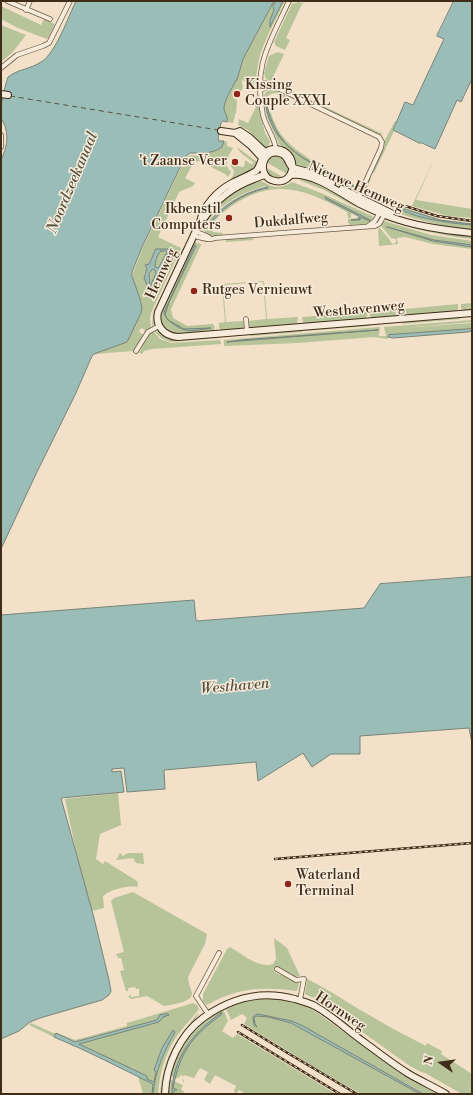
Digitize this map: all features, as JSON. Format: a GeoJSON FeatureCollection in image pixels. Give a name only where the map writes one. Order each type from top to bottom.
{"type":"FeatureCollection","features":[{"type":"Feature","properties":{"kind":"street"},"geometry":{"type":"LineString","coordinates":[[7,1],[50,19]]}},
{"type":"Feature","properties":{"kind":"street"},"geometry":{"type":"LineString","coordinates":[[26,10],[30,1]]}},
{"type":"Feature","properties":{"kind":"street"},"geometry":{"type":"LineString","coordinates":[[1,68],[17,55],[49,43],[70,1]]}},
{"type":"Feature","properties":{"kind":"street"},"geometry":{"type":"LineString","coordinates":[[268,155],[284,152],[289,156],[292,161],[292,171],[286,179],[280,182],[273,181],[266,176],[261,168],[274,140],[264,117],[260,90],[260,70],[265,52],[289,1]]}},
{"type":"Feature","properties":{"kind":"street"},"geometry":{"type":"LineString","coordinates":[[260,82],[272,86],[379,137],[382,142],[381,148],[357,199]]}},
{"type":"Feature","properties":{"kind":"street"},"geometry":{"type":"LineString","coordinates":[[260,90],[272,86]]}},
{"type":"Feature","properties":{"kind":"street"},"geometry":{"type":"LineString","coordinates":[[1,94],[8,95]]}},
{"type":"Feature","properties":{"kind":"street"},"geometry":{"type":"LineString","coordinates":[[221,131],[232,133],[240,131],[249,137],[268,155]]}},
{"type":"Feature","properties":{"kind":"street"},"geometry":{"type":"LineString","coordinates":[[1,134],[1,147]]}},
{"type":"Feature","properties":{"kind":"street","name":"Hemweg"},"geometry":{"type":"LineString","coordinates":[[200,222],[203,212],[215,196],[228,186],[261,168]]}},
{"type":"Feature","properties":{"kind":"street","name":"Nieuwe Hemweg"},"geometry":{"type":"LineString","coordinates":[[292,171],[316,174],[357,199]]}},
{"type":"Feature","properties":{"kind":"street","name":"Nieuwe Hemweg"},"geometry":{"type":"LineString","coordinates":[[292,171],[328,185],[383,213],[418,225],[472,233]]}},
{"type":"Feature","properties":{"kind":"street","name":"Hemweg"},"geometry":{"type":"LineString","coordinates":[[159,326],[157,317],[158,310],[200,222],[212,206],[226,194],[240,185],[256,178],[266,176]]}},
{"type":"Feature","properties":{"kind":"street"},"geometry":{"type":"LineString","coordinates":[[256,178],[279,185],[286,183],[295,177],[309,178]]}},
{"type":"Feature","properties":{"kind":"street"},"geometry":{"type":"LineString","coordinates":[[368,226],[383,213]]}},
{"type":"Feature","properties":{"kind":"street","name":"Dukdalfweg"},"geometry":{"type":"LineString","coordinates":[[194,233],[215,238],[375,226],[379,224],[383,213]]}},
{"type":"Feature","properties":{"kind":"street","name":"Westhavenweg"},"geometry":{"type":"LineString","coordinates":[[159,326],[167,334],[178,337],[472,313]]}},
{"type":"Feature","properties":{"kind":"street"},"geometry":{"type":"LineString","coordinates":[[246,319],[247,331]]}},
{"type":"Feature","properties":{"kind":"street"},"geometry":{"type":"LineString","coordinates":[[136,351],[148,332],[159,326]]}},
{"type":"Feature","properties":{"kind":"street"},"geometry":{"type":"LineString","coordinates":[[208,1014],[196,996],[219,953]]}},
{"type":"Feature","properties":{"kind":"street"},"geometry":{"type":"LineString","coordinates":[[277,969],[296,980],[304,979],[300,1000]]}},
{"type":"Feature","properties":{"kind":"street","name":"Hornweg"},"geometry":{"type":"LineString","coordinates":[[165,1094],[167,1077],[175,1052],[191,1029],[208,1014],[222,1005],[247,997],[271,995],[284,996],[315,1006],[408,1073],[446,1094]]}},
{"type":"Feature","properties":{"kind":"green space"},"geometry":{"type":"Polygon","coordinates":[[[274,1],[276,1],[273,7],[274,10],[270,20],[270,26],[283,1],[285,1],[262,48],[253,89],[250,90],[248,88],[250,82],[242,80],[242,90],[237,89],[233,96],[233,98],[237,100],[236,113],[233,123],[227,122],[224,106],[227,98],[237,80],[243,59],[274,1]]]}},
{"type":"Feature","properties":{"kind":"green space"},"geometry":{"type":"Polygon","coordinates":[[[299,2],[305,4],[302,4],[286,38],[290,40],[285,50],[276,46],[274,42],[292,4],[299,2]]]}},
{"type":"Feature","properties":{"kind":"green space"},"geometry":{"type":"Polygon","coordinates":[[[1,6],[41,25],[44,19],[55,24],[49,37],[47,39],[18,28],[1,19],[1,6]]]}},
{"type":"Feature","properties":{"kind":"green space"},"geometry":{"type":"Polygon","coordinates":[[[1,25],[26,35],[12,53],[1,62],[1,25]]]}},
{"type":"Feature","properties":{"kind":"green space"},"geometry":{"type":"Polygon","coordinates":[[[278,52],[284,54],[271,81],[274,83],[273,84],[266,79],[264,73],[269,56],[278,52]]]}},
{"type":"Feature","properties":{"kind":"green space"},"geometry":{"type":"Polygon","coordinates":[[[269,90],[275,90],[286,96],[286,99],[277,95],[277,93],[272,94],[268,96],[267,101],[268,108],[276,126],[288,143],[313,161],[349,182],[359,186],[358,190],[355,192],[349,191],[315,171],[297,165],[290,153],[279,144],[267,117],[263,97],[269,90]]]}},
{"type":"Feature","properties":{"kind":"green space"},"geometry":{"type":"Polygon","coordinates":[[[293,92],[383,134],[381,135],[293,94],[293,92]]]}},
{"type":"Feature","properties":{"kind":"green space"},"geometry":{"type":"Polygon","coordinates":[[[256,102],[258,103],[265,133],[270,141],[268,147],[265,147],[248,130],[238,125],[239,119],[248,123],[256,107],[253,105],[256,102]]]}},
{"type":"Feature","properties":{"kind":"green space"},"geometry":{"type":"Polygon","coordinates":[[[395,121],[394,131],[374,173],[373,172],[385,140],[395,121]]]}},
{"type":"Feature","properties":{"kind":"green space"},"geometry":{"type":"Polygon","coordinates":[[[224,141],[227,142],[227,146],[233,148],[227,160],[227,166],[231,172],[228,177],[199,161],[194,162],[185,178],[195,183],[193,186],[179,192],[158,237],[181,248],[151,313],[151,327],[144,333],[145,330],[141,328],[139,332],[144,335],[133,351],[94,354],[127,342],[141,313],[142,308],[133,279],[133,273],[143,247],[186,157],[191,155],[203,156],[203,154],[218,150],[222,147],[224,141]],[[155,250],[144,275],[150,292],[160,272],[164,273],[160,270],[169,250],[155,250]]]}},
{"type":"Feature","properties":{"kind":"green space"},"geometry":{"type":"Polygon","coordinates":[[[237,147],[257,162],[251,171],[234,179],[231,178],[234,171],[230,165],[244,167],[245,160],[251,164],[254,163],[242,154],[237,147]]]}},
{"type":"Feature","properties":{"kind":"green space"},"geometry":{"type":"Polygon","coordinates":[[[275,155],[284,158],[290,169],[287,174],[266,162],[268,158],[275,155]]]}},
{"type":"Feature","properties":{"kind":"green space"},"geometry":{"type":"Polygon","coordinates":[[[436,155],[416,200],[472,209],[472,218],[448,216],[412,206],[436,155]]]}},
{"type":"Feature","properties":{"kind":"green space"},"geometry":{"type":"Polygon","coordinates":[[[265,167],[283,177],[281,179],[272,179],[267,173],[265,167]]]}},
{"type":"Feature","properties":{"kind":"green space"},"geometry":{"type":"Polygon","coordinates":[[[370,177],[371,179],[367,188],[384,196],[385,200],[382,206],[366,196],[365,189],[370,177]]]}},
{"type":"Feature","properties":{"kind":"green space"},"geometry":{"type":"Polygon","coordinates":[[[258,180],[270,186],[277,187],[292,182],[321,193],[374,217],[373,220],[367,224],[350,225],[348,223],[348,219],[358,217],[351,213],[351,218],[348,218],[347,212],[306,193],[280,189],[267,190],[253,195],[226,210],[219,216],[211,227],[213,232],[223,233],[222,235],[210,236],[202,229],[208,215],[224,198],[238,188],[258,180]],[[266,186],[257,188],[239,196],[221,207],[207,221],[203,229],[205,230],[218,215],[240,198],[267,189],[266,186]]]}},
{"type":"Feature","properties":{"kind":"green space"},"geometry":{"type":"Polygon","coordinates":[[[299,180],[311,181],[338,193],[374,215],[324,190],[299,180]]]}},
{"type":"Feature","properties":{"kind":"green space"},"geometry":{"type":"Polygon","coordinates":[[[394,205],[439,219],[472,224],[472,230],[423,221],[404,215],[395,212],[393,207],[394,205]]]}},
{"type":"Feature","properties":{"kind":"green space"},"geometry":{"type":"Polygon","coordinates":[[[389,219],[438,231],[472,236],[472,239],[428,232],[386,220],[389,219]]]}},
{"type":"Feature","properties":{"kind":"green space"},"geometry":{"type":"Polygon","coordinates":[[[384,221],[431,235],[472,241],[472,245],[434,240],[388,227],[433,241],[472,247],[472,249],[433,244],[405,237],[397,238],[398,244],[379,246],[379,227],[391,243],[394,244],[396,242],[396,239],[391,238],[382,227],[381,225],[384,221]]]}},
{"type":"Feature","properties":{"kind":"green space"},"geometry":{"type":"Polygon","coordinates":[[[251,237],[254,240],[225,242],[227,239],[251,237]]]}},
{"type":"Feature","properties":{"kind":"green space"},"geometry":{"type":"Polygon","coordinates":[[[193,241],[203,245],[201,245],[171,309],[173,318],[187,326],[213,324],[215,328],[212,332],[179,334],[166,329],[162,323],[160,314],[193,241]],[[195,245],[176,286],[196,246],[195,245]]]}},
{"type":"Feature","properties":{"kind":"green space"},"geometry":{"type":"Polygon","coordinates":[[[183,248],[184,249],[155,312],[155,323],[152,326],[153,313],[183,248]]]}},
{"type":"Feature","properties":{"kind":"green space"},"geometry":{"type":"Polygon","coordinates":[[[161,251],[167,252],[159,268],[157,268],[155,267],[155,261],[161,251]]]}},
{"type":"Feature","properties":{"kind":"green space"},"geometry":{"type":"Polygon","coordinates":[[[153,269],[156,273],[150,287],[149,274],[153,269]]]}},
{"type":"Feature","properties":{"kind":"green space"},"geometry":{"type":"Polygon","coordinates":[[[264,281],[267,319],[298,317],[297,324],[252,329],[249,326],[248,321],[266,319],[263,282],[223,285],[226,322],[243,321],[244,326],[241,330],[223,331],[219,328],[219,323],[225,322],[222,284],[264,281]]]}},
{"type":"Feature","properties":{"kind":"green space"},"geometry":{"type":"Polygon","coordinates":[[[472,303],[472,306],[463,308],[472,307],[472,311],[465,312],[461,308],[461,304],[472,303]]]}},
{"type":"Feature","properties":{"kind":"green space"},"geometry":{"type":"Polygon","coordinates":[[[399,304],[401,313],[398,316],[396,305],[393,306],[395,308],[396,316],[374,319],[370,316],[370,311],[384,310],[384,305],[399,304]]]}},
{"type":"Feature","properties":{"kind":"green space"},"geometry":{"type":"Polygon","coordinates":[[[458,304],[458,309],[455,313],[410,316],[406,313],[405,309],[458,304]]]}},
{"type":"Feature","properties":{"kind":"green space"},"geometry":{"type":"Polygon","coordinates":[[[367,312],[367,316],[364,320],[306,324],[303,322],[302,317],[367,312]]]}},
{"type":"Feature","properties":{"kind":"green space"},"geometry":{"type":"Polygon","coordinates":[[[460,316],[460,319],[403,324],[403,321],[460,316]]]}},
{"type":"Feature","properties":{"kind":"green space"},"geometry":{"type":"Polygon","coordinates":[[[472,320],[472,322],[402,328],[472,323],[472,329],[397,335],[388,337],[388,339],[374,337],[298,343],[224,346],[224,340],[380,327],[379,336],[386,336],[384,327],[472,320]]]}},
{"type":"Feature","properties":{"kind":"green space"},"geometry":{"type":"Polygon","coordinates":[[[369,324],[370,326],[303,331],[303,329],[369,324]]]}},
{"type":"Feature","properties":{"kind":"green space"},"geometry":{"type":"Polygon","coordinates":[[[302,329],[302,332],[250,336],[249,333],[302,329]]]}},
{"type":"Feature","properties":{"kind":"green space"},"geometry":{"type":"Polygon","coordinates":[[[153,331],[160,339],[171,343],[220,340],[221,344],[152,349],[144,351],[142,354],[139,353],[146,338],[153,331]]]}},
{"type":"Feature","properties":{"kind":"green space"},"geometry":{"type":"Polygon","coordinates":[[[154,331],[159,332],[172,340],[218,336],[220,338],[170,342],[161,338],[154,331]]]}},
{"type":"Feature","properties":{"kind":"green space"},"geometry":{"type":"Polygon","coordinates":[[[118,793],[121,825],[100,834],[96,859],[103,864],[105,861],[137,881],[138,884],[137,887],[124,887],[105,894],[103,897],[104,908],[92,911],[78,861],[65,799],[118,793]]]}},
{"type":"Feature","properties":{"kind":"green space"},"geometry":{"type":"Polygon","coordinates":[[[120,853],[123,856],[128,853],[143,853],[144,864],[136,863],[133,858],[116,860],[120,853]]]}},
{"type":"Feature","properties":{"kind":"green space"},"geometry":{"type":"Polygon","coordinates":[[[133,892],[207,934],[205,944],[188,977],[192,993],[189,999],[185,1001],[164,1006],[147,996],[131,999],[128,997],[131,995],[131,997],[139,996],[139,989],[136,989],[135,987],[128,988],[128,991],[126,991],[120,971],[124,970],[121,958],[118,958],[116,954],[124,952],[111,901],[114,898],[133,892]]]}},
{"type":"Feature","properties":{"kind":"green space"},"geometry":{"type":"Polygon","coordinates":[[[274,938],[287,948],[300,976],[296,977],[278,967],[273,969],[280,975],[281,974],[299,983],[297,991],[273,989],[251,990],[230,995],[207,1005],[203,1001],[203,994],[227,949],[230,947],[256,963],[268,965],[273,964],[276,959],[274,938]]]}},
{"type":"Feature","properties":{"kind":"green space"},"geometry":{"type":"Polygon","coordinates":[[[307,979],[397,1031],[426,1046],[427,1043],[442,1051],[441,1054],[472,1074],[472,1094],[462,1094],[410,1066],[341,1017],[326,1004],[305,994],[307,979]]]}},
{"type":"Feature","properties":{"kind":"green space"},"geometry":{"type":"Polygon","coordinates":[[[268,998],[289,1000],[309,1007],[396,1069],[439,1094],[423,1094],[292,1021],[258,1014],[253,1017],[255,1024],[254,1018],[256,1016],[268,1017],[291,1023],[420,1094],[361,1094],[244,1024],[247,1018],[242,1014],[231,1020],[227,1011],[223,1008],[246,1001],[268,998]]]}},
{"type":"Feature","properties":{"kind":"green space"},"geometry":{"type":"Polygon","coordinates":[[[193,1003],[197,1005],[199,1009],[177,1035],[165,1059],[160,1076],[158,1094],[153,1094],[156,1077],[174,1031],[162,1048],[154,1070],[156,1072],[154,1082],[147,1079],[147,1076],[78,1044],[159,1022],[160,1015],[157,1020],[75,1042],[56,1034],[54,1037],[29,1025],[31,1023],[53,1033],[57,1033],[75,1040],[127,1026],[127,1023],[193,1003]]]}},
{"type":"Feature","properties":{"kind":"green space"},"geometry":{"type":"Polygon","coordinates":[[[221,1010],[224,1011],[228,1021],[222,1031],[233,1038],[237,1034],[336,1094],[246,1094],[239,1090],[236,1094],[234,1091],[236,1086],[215,1075],[210,1084],[204,1080],[208,1072],[200,1068],[194,1078],[184,1075],[182,1079],[183,1076],[181,1075],[178,1078],[173,1078],[170,1073],[178,1052],[186,1039],[196,1028],[221,1010]]]}},
{"type":"Feature","properties":{"kind":"green space"},"geometry":{"type":"Polygon","coordinates":[[[199,1012],[195,1021],[179,1041],[163,1094],[160,1094],[164,1069],[172,1049],[183,1031],[199,1012]]]}},
{"type":"Feature","properties":{"kind":"green space"},"geometry":{"type":"Polygon","coordinates":[[[138,1076],[153,1084],[152,1094],[143,1094],[138,1076]]]}},
{"type":"Feature","properties":{"kind":"green space"},"geometry":{"type":"Polygon","coordinates":[[[171,1080],[183,1085],[181,1089],[184,1092],[183,1094],[168,1094],[169,1081],[171,1080]]]}},
{"type":"Feature","properties":{"kind":"water","name":"Noordzeekanaal"},"geometry":{"type":"Polygon","coordinates":[[[76,1],[274,1],[243,59],[237,80],[225,102],[224,109],[227,122],[223,121],[221,123],[218,138],[219,141],[224,141],[222,147],[211,152],[190,153],[185,157],[142,247],[132,272],[132,276],[142,308],[129,338],[127,342],[92,356],[75,395],[1,549],[1,160],[6,148],[7,140],[5,126],[1,118],[2,102],[8,77],[16,72],[41,62],[52,51],[76,1]]]}},
{"type":"Feature","properties":{"kind":"water"},"geometry":{"type":"Polygon","coordinates":[[[276,1],[283,1],[270,27],[270,20],[274,10],[273,7],[276,1]]]}},
{"type":"Feature","properties":{"kind":"water"},"geometry":{"type":"Polygon","coordinates":[[[454,1],[472,1],[472,79],[461,102],[457,100],[435,149],[393,130],[405,102],[413,105],[444,39],[437,36],[454,1]]]}},
{"type":"Feature","properties":{"kind":"water"},"geometry":{"type":"Polygon","coordinates":[[[265,98],[278,134],[288,146],[276,133],[267,112],[265,98]]]}},
{"type":"Feature","properties":{"kind":"water"},"geometry":{"type":"Polygon","coordinates":[[[299,155],[340,178],[356,188],[323,170],[299,155]]]}},
{"type":"Feature","properties":{"kind":"water"},"geometry":{"type":"Polygon","coordinates":[[[258,190],[232,203],[211,222],[205,230],[204,229],[216,214],[240,197],[258,190]]]}},
{"type":"Feature","properties":{"kind":"water"},"geometry":{"type":"Polygon","coordinates":[[[325,197],[370,221],[360,217],[360,220],[351,220],[359,219],[359,216],[326,199],[325,197]]]}},
{"type":"Feature","properties":{"kind":"water"},"geometry":{"type":"Polygon","coordinates":[[[398,207],[440,220],[472,225],[444,222],[422,217],[404,211],[398,207]]]}},
{"type":"Feature","properties":{"kind":"water"},"geometry":{"type":"Polygon","coordinates":[[[387,227],[434,240],[472,245],[472,247],[433,241],[387,227]]]}},
{"type":"Feature","properties":{"kind":"water"},"geometry":{"type":"Polygon","coordinates":[[[195,245],[196,246],[169,301],[195,245]]]}},
{"type":"Feature","properties":{"kind":"water"},"geometry":{"type":"Polygon","coordinates":[[[156,249],[168,249],[169,251],[160,270],[164,273],[160,272],[150,292],[144,278],[147,268],[145,265],[149,264],[156,249]],[[161,251],[158,254],[156,261],[155,267],[157,268],[167,252],[161,251]],[[153,269],[149,274],[150,287],[156,273],[153,269]]]}},
{"type":"Feature","properties":{"kind":"water"},"geometry":{"type":"Polygon","coordinates":[[[169,302],[165,315],[167,319],[165,316],[164,313],[169,302]]]}},
{"type":"Feature","properties":{"kind":"water"},"geometry":{"type":"Polygon","coordinates":[[[169,320],[184,329],[211,328],[189,331],[176,326],[169,320]]]}},
{"type":"Feature","properties":{"kind":"water"},"geometry":{"type":"Polygon","coordinates":[[[472,329],[472,331],[468,332],[393,338],[388,337],[389,335],[472,329]]]}},
{"type":"Feature","properties":{"kind":"water"},"geometry":{"type":"Polygon","coordinates":[[[378,330],[227,342],[241,340],[378,330]]]}},
{"type":"Feature","properties":{"kind":"water","name":"Westhaven"},"geometry":{"type":"Polygon","coordinates":[[[472,577],[472,743],[469,728],[360,736],[360,754],[331,754],[312,767],[303,753],[258,781],[256,762],[164,770],[165,789],[127,792],[124,768],[112,769],[112,772],[121,771],[124,792],[61,798],[94,918],[111,991],[109,995],[102,1000],[40,1018],[30,1022],[19,1031],[1,1039],[1,615],[194,600],[197,621],[364,608],[380,584],[472,577]]]}},
{"type":"Feature","properties":{"kind":"water"},"geometry":{"type":"Polygon","coordinates":[[[221,1013],[221,1015],[202,1030],[189,1046],[179,1064],[173,1088],[177,1090],[175,1090],[172,1094],[176,1069],[186,1048],[193,1038],[211,1020],[221,1013]]]}},
{"type":"Feature","properties":{"kind":"water"},"geometry":{"type":"Polygon","coordinates":[[[258,1014],[292,1021],[303,1026],[423,1094],[420,1094],[291,1023],[268,1017],[256,1016],[254,1018],[257,1027],[254,1025],[253,1017],[258,1014]]]}},
{"type":"Feature","properties":{"kind":"water"},"geometry":{"type":"Polygon","coordinates":[[[160,1015],[169,1015],[163,1017],[159,1022],[79,1044],[147,1076],[147,1079],[154,1082],[156,1072],[154,1070],[162,1048],[173,1030],[175,1032],[158,1070],[153,1094],[153,1084],[54,1037],[56,1033],[75,1042],[157,1020],[160,1015]]]}},
{"type":"Feature","properties":{"kind":"ferry route"},"geometry":{"type":"LineString","coordinates":[[10,96],[218,130]]}},
{"type":"Feature","properties":{"kind":"railway"},"geometry":{"type":"LineString","coordinates":[[405,206],[437,216],[472,221]]}},
{"type":"Feature","properties":{"kind":"railway"},"geometry":{"type":"LineString","coordinates":[[275,859],[472,843]]}},
{"type":"Feature","properties":{"kind":"railway"},"geometry":{"type":"LineString","coordinates":[[242,1025],[357,1094]]}},
{"type":"Feature","properties":{"kind":"railway"},"geometry":{"type":"LineString","coordinates":[[238,1032],[340,1094]]}},
{"type":"Feature","properties":{"kind":"place","name":"Kissing Couple XXXL"},"geometry":{"type":"Point","coordinates":[237,94]}},
{"type":"Feature","properties":{"kind":"place","name":"'t Zaanse Veer"},"geometry":{"type":"Point","coordinates":[235,162]}},
{"type":"Feature","properties":{"kind":"place","name":"Ikbenstil Computers"},"geometry":{"type":"Point","coordinates":[229,218]}},
{"type":"Feature","properties":{"kind":"place","name":"Rutges Vernieuwt"},"geometry":{"type":"Point","coordinates":[194,291]}},
{"type":"Feature","properties":{"kind":"place","name":"Waterland Terminal"},"geometry":{"type":"Point","coordinates":[288,884]}}]}
